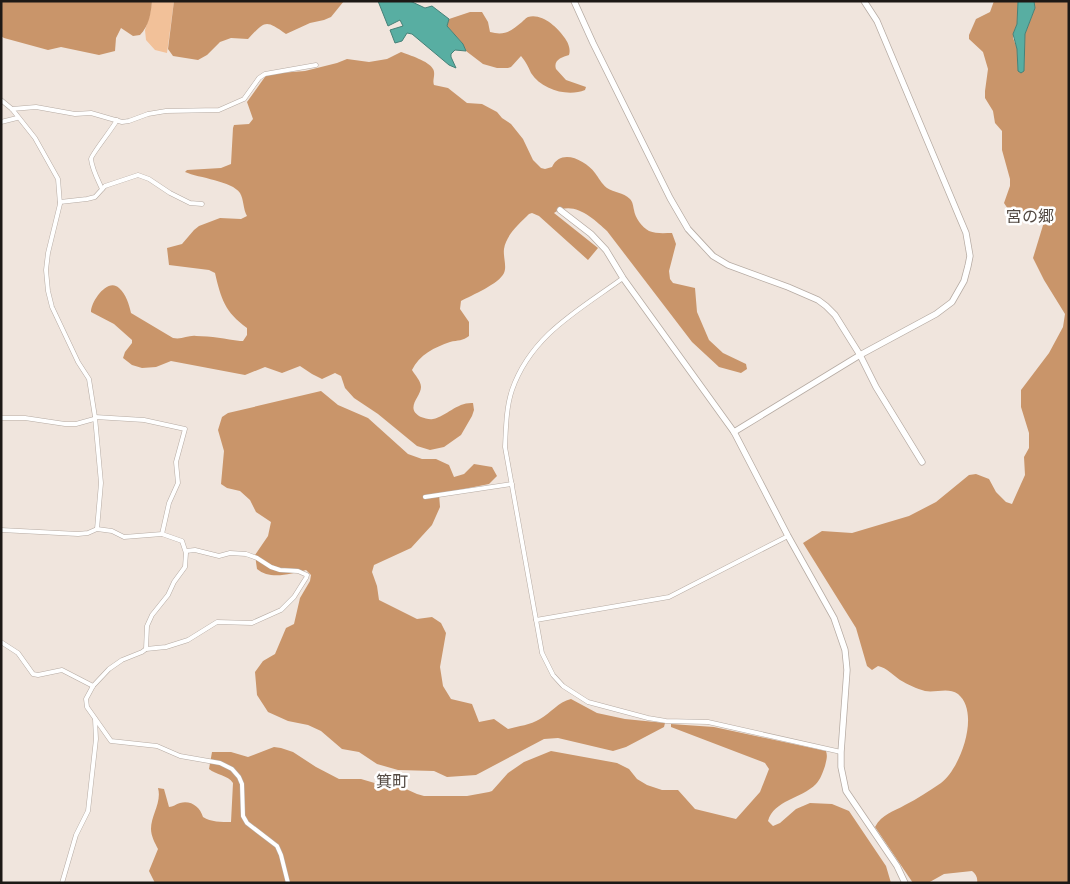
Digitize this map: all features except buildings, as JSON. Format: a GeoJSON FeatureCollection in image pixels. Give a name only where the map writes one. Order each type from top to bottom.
{"type":"FeatureCollection","features":[{"type":"Feature","properties":{"kind":"street"},"geometry":{"type":"LineString","coordinates":[[574,1],[592,43],[670,198],[688,229],[713,256],[728,265],[818,300],[835,315],[922,462]]}},
{"type":"Feature","properties":{"kind":"street"},"geometry":{"type":"LineString","coordinates":[[734,432],[860,355],[936,314],[952,302],[964,281],[970,256],[966,233],[877,21],[864,1]]}},
{"type":"Feature","properties":{"kind":"street"},"geometry":{"type":"LineString","coordinates":[[12,110],[36,107],[75,114],[91,113],[130,121],[148,114],[166,111],[220,110],[244,99],[259,78],[265,74],[316,64]]}},
{"type":"Feature","properties":{"kind":"street"},"geometry":{"type":"LineString","coordinates":[[1,100],[36,138],[58,180],[60,202],[48,253],[46,270],[48,291],[52,307],[88,379],[101,483],[97,529]]}},
{"type":"Feature","properties":{"kind":"street"},"geometry":{"type":"LineString","coordinates":[[1,122],[18,118]]}},
{"type":"Feature","properties":{"kind":"street"},"geometry":{"type":"LineString","coordinates":[[102,189],[91,160],[92,155],[118,120]]}},
{"type":"Feature","properties":{"kind":"street"},"geometry":{"type":"LineString","coordinates":[[60,202],[95,197],[105,186],[138,175],[150,179],[170,193],[190,203],[202,204]]}},
{"type":"Feature","properties":{"kind":"street"},"geometry":{"type":"LineString","coordinates":[[560,210],[591,234],[606,250],[623,278],[734,432],[788,536],[834,618],[845,650],[847,670],[841,752],[841,767],[846,791],[897,866],[905,883]]}},
{"type":"Feature","properties":{"kind":"street"},"geometry":{"type":"LineString","coordinates":[[623,278],[552,329],[527,357],[512,390],[506,418],[505,447],[542,653],[553,675],[563,686],[588,702],[648,718],[666,721],[708,722],[841,752]]}},
{"type":"Feature","properties":{"kind":"street"},"geometry":{"type":"LineString","coordinates":[[1,418],[25,418],[65,424],[76,424],[94,418],[144,420],[186,429],[176,462],[178,483],[168,503],[162,534]]}},
{"type":"Feature","properties":{"kind":"street"},"geometry":{"type":"LineString","coordinates":[[425,497],[512,484]]}},
{"type":"Feature","properties":{"kind":"street"},"geometry":{"type":"LineString","coordinates":[[1,530],[78,534],[88,533],[97,529],[112,531],[124,537],[162,534],[182,541],[186,551],[185,567],[174,582],[168,595],[152,615],[147,626],[146,649]]}},
{"type":"Feature","properties":{"kind":"street"},"geometry":{"type":"LineString","coordinates":[[536,620],[669,597],[788,536]]}},
{"type":"Feature","properties":{"kind":"street"},"geometry":{"type":"LineString","coordinates":[[186,551],[195,550],[219,556],[230,553],[246,554],[257,558],[271,567],[280,570],[298,571],[307,575],[294,597],[281,610],[252,623],[217,622],[188,640],[166,647],[146,649],[122,660],[109,669],[93,686],[86,699],[87,708],[111,741],[157,746],[180,756],[220,762],[232,769],[242,784],[243,816],[247,823],[277,846],[282,855],[288,883]]}},
{"type":"Feature","properties":{"kind":"street"},"geometry":{"type":"LineString","coordinates":[[1,642],[18,653],[33,674],[38,675],[62,670],[93,686]]}},
{"type":"Feature","properties":{"kind":"street"},"geometry":{"type":"LineString","coordinates":[[62,883],[76,835],[88,811],[96,739],[95,719]]}},
{"type":"Feature","properties":{"kind":"shaded area"},"geometry":{"type":"Polygon","coordinates":[[[1,1],[152,1],[150,15],[140,35],[133,36],[121,28],[116,38],[115,51],[99,55],[61,47],[48,50],[4,38],[1,36],[1,1]]]}},
{"type":"Feature","properties":{"kind":"shaded area"},"geometry":{"type":"Polygon","coordinates":[[[152,1],[174,1],[167,53],[155,50],[146,40],[145,30],[152,1]]]}},
{"type":"Feature","properties":{"kind":"shaded area"},"geometry":{"type":"Polygon","coordinates":[[[174,1],[344,1],[331,17],[324,20],[310,23],[286,34],[274,26],[266,24],[248,39],[231,38],[220,42],[207,55],[198,60],[173,56],[168,49],[174,1]]]}},
{"type":"Feature","properties":{"kind":"shaded area"},"geometry":{"type":"Polygon","coordinates":[[[994,1],[1018,1],[1017,24],[1013,38],[1017,48],[1018,71],[1024,71],[1025,34],[1035,8],[1034,1],[1069,1],[1069,883],[977,883],[975,873],[972,871],[944,874],[928,883],[913,883],[875,827],[884,816],[923,795],[948,776],[961,754],[965,740],[968,714],[965,703],[954,692],[922,690],[900,680],[881,667],[878,666],[872,670],[867,666],[856,628],[803,543],[822,531],[852,533],[909,516],[936,502],[969,475],[976,474],[989,479],[996,492],[1006,502],[1012,504],[1025,475],[1024,457],[1029,448],[1029,433],[1021,407],[1021,390],[1049,353],[1063,327],[1065,314],[1033,258],[1044,222],[1041,216],[1028,211],[1018,215],[1008,209],[1004,203],[1010,186],[1010,179],[1002,150],[1002,131],[995,123],[993,111],[985,98],[988,69],[983,52],[969,39],[976,19],[990,12],[994,1]]]}},
{"type":"Feature","properties":{"kind":"shaded area"},"geometry":{"type":"Polygon","coordinates":[[[470,12],[482,12],[488,22],[490,32],[495,33],[504,33],[511,30],[528,17],[539,17],[549,22],[567,41],[570,53],[557,61],[556,69],[566,80],[586,87],[585,90],[571,93],[548,88],[536,79],[521,56],[508,68],[497,68],[483,64],[466,51],[463,44],[447,26],[449,19],[470,12]]]}},
{"type":"Feature","properties":{"kind":"shaded area"},"geometry":{"type":"Polygon","coordinates":[[[401,52],[431,66],[434,71],[434,85],[448,88],[467,103],[482,104],[497,112],[511,124],[523,139],[533,160],[541,168],[552,167],[561,158],[567,157],[579,160],[591,168],[607,188],[630,199],[637,219],[646,229],[655,233],[672,233],[676,244],[669,271],[670,279],[673,283],[695,288],[697,312],[709,340],[723,353],[746,364],[747,369],[741,373],[719,367],[692,342],[607,231],[590,216],[576,209],[568,208],[554,213],[598,248],[588,260],[539,216],[532,213],[529,214],[507,239],[504,249],[505,270],[501,277],[491,285],[461,301],[460,309],[469,322],[469,336],[433,349],[419,360],[412,370],[421,385],[414,410],[421,417],[433,419],[467,403],[473,403],[474,410],[472,416],[461,435],[444,447],[430,450],[417,446],[378,414],[354,398],[345,388],[341,376],[335,373],[322,379],[300,366],[282,373],[265,367],[245,375],[171,361],[156,367],[142,368],[132,365],[123,358],[132,340],[114,324],[91,312],[94,302],[101,292],[105,288],[115,285],[124,293],[131,313],[173,338],[202,336],[243,341],[247,335],[247,328],[225,304],[215,273],[209,270],[169,265],[167,248],[182,244],[199,226],[220,218],[241,219],[247,216],[240,193],[236,189],[223,183],[185,172],[187,170],[221,168],[231,164],[234,125],[249,124],[253,119],[247,102],[267,74],[305,71],[347,59],[369,62],[387,59],[401,52]]]}},
{"type":"Feature","properties":{"kind":"shaded area"},"geometry":{"type":"Polygon","coordinates":[[[321,391],[338,405],[368,418],[408,454],[422,459],[436,459],[449,465],[454,477],[464,474],[474,464],[492,467],[497,476],[489,484],[439,494],[440,507],[432,525],[411,548],[374,565],[372,572],[379,600],[417,619],[432,617],[441,623],[446,633],[440,667],[443,686],[451,699],[472,704],[479,722],[494,719],[508,729],[536,721],[571,699],[597,713],[625,719],[665,723],[664,727],[626,747],[613,751],[558,738],[544,739],[476,775],[447,777],[434,771],[398,770],[377,764],[359,752],[342,749],[321,731],[308,725],[288,721],[268,712],[257,695],[255,672],[263,661],[275,654],[286,628],[294,624],[300,598],[310,581],[311,575],[306,570],[274,575],[257,569],[255,555],[268,536],[271,522],[256,512],[250,500],[240,491],[227,488],[221,484],[224,451],[218,430],[222,417],[228,413],[321,391]]]}},
{"type":"Feature","properties":{"kind":"shaded area"},"geometry":{"type":"Polygon","coordinates":[[[671,724],[714,727],[826,751],[825,766],[817,782],[810,789],[776,808],[768,821],[773,826],[780,823],[796,809],[810,803],[832,804],[849,811],[886,866],[891,883],[155,883],[149,871],[158,849],[152,837],[151,829],[159,798],[158,788],[164,789],[169,807],[184,802],[191,803],[200,810],[206,819],[231,822],[233,783],[228,778],[209,769],[212,752],[231,752],[248,757],[274,747],[281,748],[293,752],[339,779],[361,779],[378,784],[397,785],[424,796],[467,796],[492,791],[508,773],[524,762],[551,751],[617,763],[629,769],[637,779],[647,785],[662,790],[678,790],[695,809],[736,819],[760,792],[769,769],[765,763],[671,727],[671,724]]]}},
{"type":"Feature","properties":{"kind":"water"},"geometry":{"type":"Polygon","coordinates":[[[378,1],[410,1],[425,8],[432,6],[449,19],[447,26],[463,44],[466,51],[455,50],[451,54],[456,68],[449,65],[412,34],[407,33],[402,41],[395,43],[390,30],[403,26],[400,20],[388,26],[378,1]]]}},
{"type":"Feature","properties":{"kind":"water"},"geometry":{"type":"Polygon","coordinates":[[[1018,1],[1034,1],[1035,8],[1025,34],[1024,71],[1021,73],[1018,71],[1017,49],[1013,34],[1017,24],[1018,1]]]}},
{"type":"Feature","properties":{"kind":"district","name":"宮の郷"},"geometry":{"type":"Point","coordinates":[1030,216]}},
{"type":"Feature","properties":{"kind":"district","name":"箕町"},"geometry":{"type":"Point","coordinates":[392,781]}}]}
